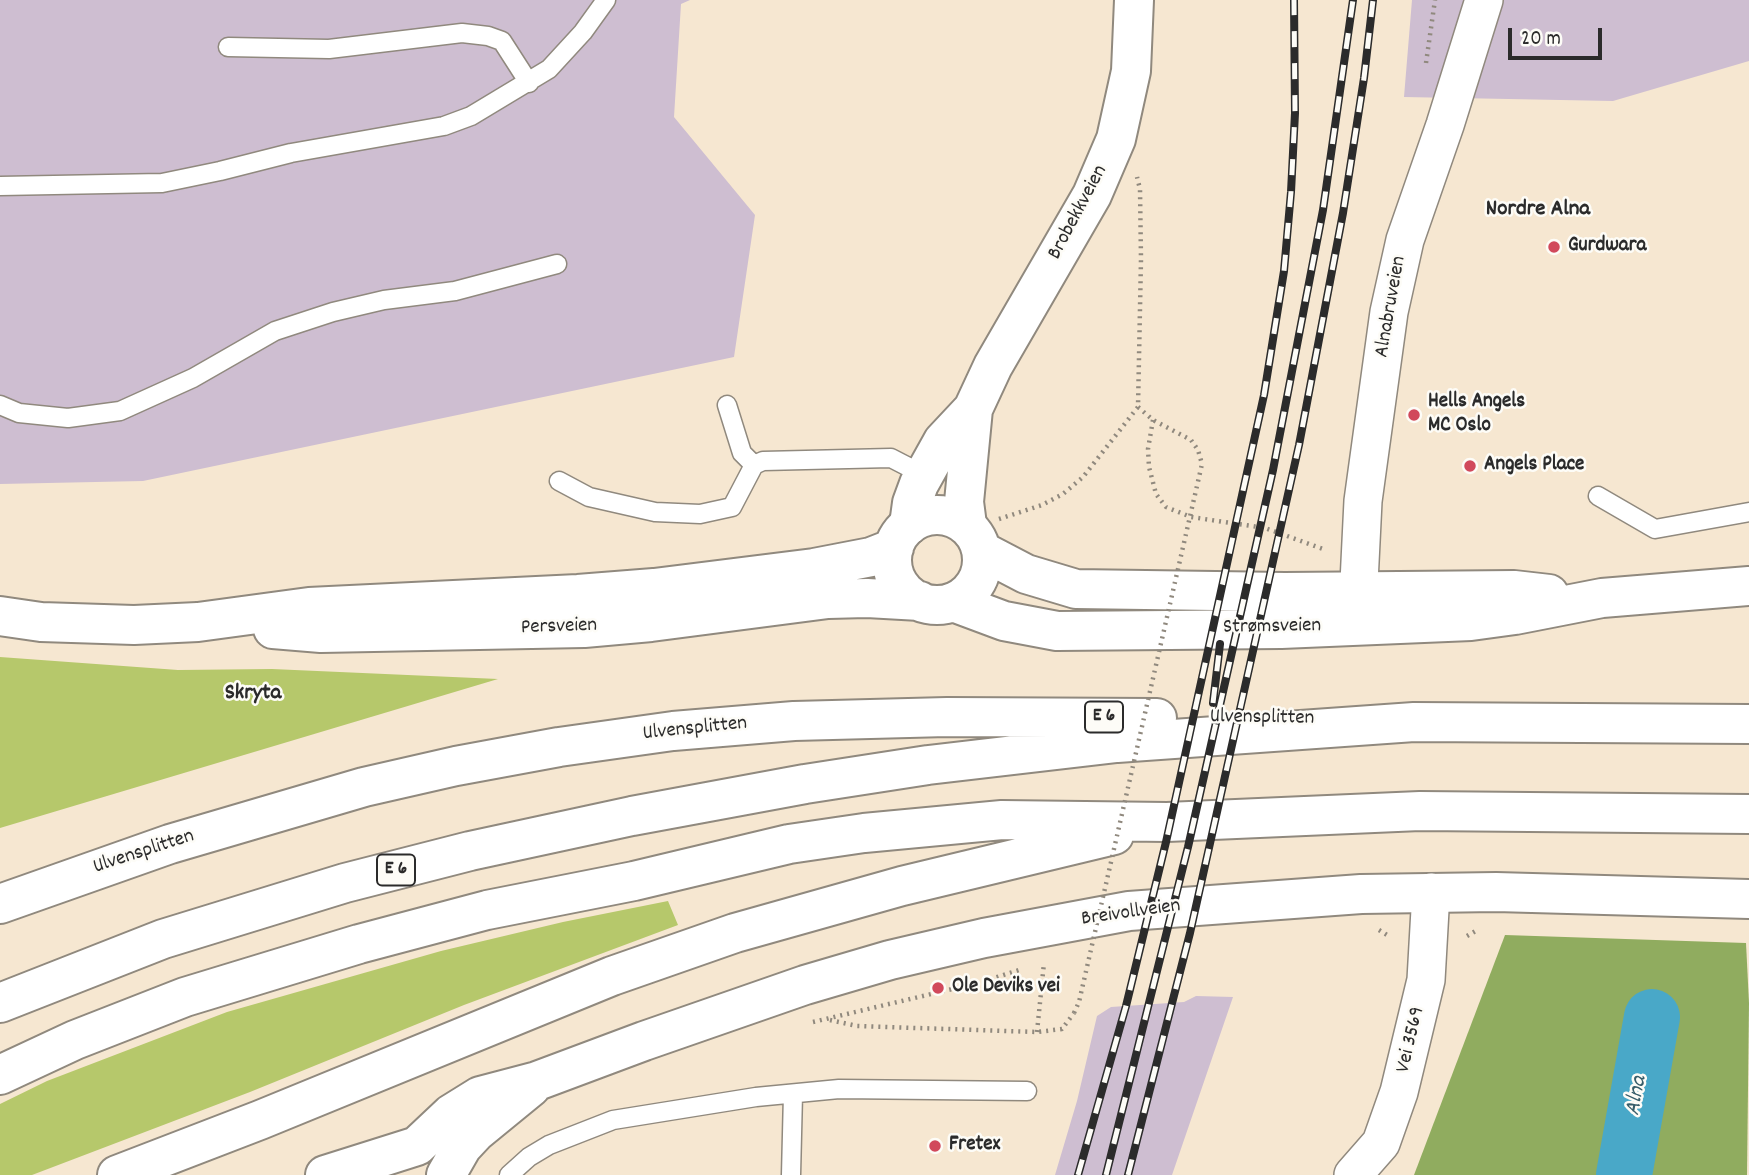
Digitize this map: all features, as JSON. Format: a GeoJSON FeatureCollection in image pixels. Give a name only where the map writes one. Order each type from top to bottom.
{"type":"FeatureCollection","features":[{"type":"Feature","properties":{"kind":"main road","name":"Brobekkveien"},"geometry":{"type":"LineString","coordinates":[[982,532],[964,502],[973,410],[993,366],[1092,195],[1116,139],[1131,71],[1135,0]]}},
{"type":"Feature","properties":{"kind":"main road","name":"Brobekkveien"},"geometry":{"type":"LineString","coordinates":[[901,536],[924,475],[943,441],[973,410]]}},
{"type":"Feature","properties":{"kind":"main road"},"geometry":{"type":"LineString","coordinates":[[944,515],[982,532],[981,572],[971,591],[936,602],[909,595],[894,573],[892,561],[901,536],[919,518],[944,515]]}},
{"type":"Feature","properties":{"kind":"main road","name":"Strømsveien"},"geometry":{"type":"LineString","coordinates":[[982,532],[1026,574],[1076,589],[1357,609],[1471,621],[1594,599],[1749,586]]}},
{"type":"Feature","properties":{"kind":"main road","name":"Persveien"},"geometry":{"type":"LineString","coordinates":[[0,616],[41,622],[134,625],[198,622],[309,607],[654,588],[846,564],[871,557],[901,536]]}},
{"type":"Feature","properties":{"kind":"main road","name":"Persveien"},"geometry":{"type":"LineString","coordinates":[[198,622],[321,633],[519,630],[651,622],[828,599],[936,602]]}},
{"type":"Feature","properties":{"kind":"main road","name":"Strømsveien"},"geometry":{"type":"LineString","coordinates":[[936,602],[1003,621],[1057,631],[1357,609]]}},
{"type":"Feature","properties":{"kind":"main road","name":"Ulvensplitten"},"geometry":{"type":"LineString","coordinates":[[0,904],[170,844],[364,787],[510,755],[615,738],[794,720],[947,717],[1414,722]]}},
{"type":"Feature","properties":{"kind":"main road","name":"E 6"},"geometry":{"type":"LineString","coordinates":[[0,1003],[163,939],[345,883],[470,851],[632,816],[805,784],[1027,752],[1230,734],[1414,722],[1749,724]]}},
{"type":"Feature","properties":{"kind":"main road"},"geometry":{"type":"LineString","coordinates":[[0,1075],[75,1040],[185,998],[359,944],[487,910],[634,881],[789,844],[864,833],[1002,820],[1167,822],[1420,811],[1749,814]]}},
{"type":"Feature","properties":{"kind":"main road"},"geometry":{"type":"LineString","coordinates":[[117,1175],[260,1120],[612,976],[735,933],[902,886],[1167,822]]}},
{"type":"Feature","properties":{"kind":"main road","name":"Breivollveien"},"geometry":{"type":"LineString","coordinates":[[419,1161],[452,1114],[472,1100],[537,1082],[632,1045],[806,985],[890,960],[984,937],[1129,911],[1270,900],[1431,892],[1749,899]]}},
{"type":"Feature","properties":{"kind":"main road","name":"Breivollveien"},"geometry":{"type":"LineString","coordinates":[[446,1175],[462,1147],[476,1132],[537,1082]]}},
{"type":"Feature","properties":{"kind":"main road"},"geometry":{"type":"LineString","coordinates":[[325,1175],[419,1161]]}},
{"type":"Feature","properties":{"kind":"street","name":"Alnabruveien"},"geometry":{"type":"LineString","coordinates":[[1357,609],[1363,501],[1389,312],[1405,240],[1484,0]]}},
{"type":"Feature","properties":{"kind":"street","name":"Vei 3569"},"geometry":{"type":"LineString","coordinates":[[1353,1175],[1381,1143],[1403,1079],[1426,979],[1431,892]]}},
{"type":"Feature","properties":{"kind":"lane"},"geometry":{"type":"LineString","coordinates":[[0,186],[162,183],[220,172],[291,153],[444,126],[471,116],[529,83],[557,60],[583,32],[606,0]]}},
{"type":"Feature","properties":{"kind":"lane"},"geometry":{"type":"LineString","coordinates":[[228,47],[329,49],[462,33],[488,36],[502,41],[529,83]]}},
{"type":"Feature","properties":{"kind":"lane"},"geometry":{"type":"LineString","coordinates":[[0,405],[19,413],[68,418],[120,411],[193,378],[275,331],[332,312],[384,300],[456,291],[557,264]]}},
{"type":"Feature","properties":{"kind":"lane"},"geometry":{"type":"LineString","coordinates":[[727,405],[742,453],[754,465]]}},
{"type":"Feature","properties":{"kind":"lane"},"geometry":{"type":"LineString","coordinates":[[559,481],[589,497],[654,512],[700,513],[732,507],[754,465],[763,461],[891,458],[924,475]]}},
{"type":"Feature","properties":{"kind":"lane"},"geometry":{"type":"LineString","coordinates":[[1598,496],[1655,529],[1749,512]]}},
{"type":"Feature","properties":{"kind":"lane"},"geometry":{"type":"LineString","coordinates":[[509,1175],[549,1144],[613,1120],[756,1097],[839,1089],[1027,1091]]}},
{"type":"Feature","properties":{"kind":"lane"},"geometry":{"type":"LineString","coordinates":[[791,1175],[793,1094]]}},
{"type":"Feature","properties":{"kind":"path"},"geometry":{"type":"LineString","coordinates":[[1426,69],[1435,0]]}},
{"type":"Feature","properties":{"kind":"path"},"geometry":{"type":"LineString","coordinates":[[982,532],[1063,494],[1083,477],[1138,407],[1141,259],[1140,189],[1137,176]]}},
{"type":"Feature","properties":{"kind":"path"},"geometry":{"type":"LineString","coordinates":[[1053,958],[982,982],[825,1020],[857,1026],[1037,1032],[1062,1029],[1074,1013],[1086,975],[1202,464],[1198,450],[1191,440],[1153,420],[1138,407]]}},
{"type":"Feature","properties":{"kind":"path"},"geometry":{"type":"LineString","coordinates":[[1153,420],[1148,449],[1149,467],[1156,494],[1166,507],[1191,517],[1265,528],[1323,549]]}},
{"type":"Feature","properties":{"kind":"path"},"geometry":{"type":"LineString","coordinates":[[1081,949],[1091,947]]}},
{"type":"Feature","properties":{"kind":"path"},"geometry":{"type":"LineString","coordinates":[[1037,1032],[1044,962]]}},
{"type":"Feature","properties":{"kind":"shaded area"},"geometry":{"type":"Polygon","coordinates":[[[0,0],[690,0],[681,4],[674,117],[755,215],[734,357],[143,481],[0,484],[0,0]]]}},
{"type":"Feature","properties":{"kind":"shaded area"},"geometry":{"type":"Polygon","coordinates":[[[1412,0],[1749,0],[1749,61],[1613,101],[1404,97],[1412,0]]]}},
{"type":"Feature","properties":{"kind":"shaded area"},"geometry":{"type":"Polygon","coordinates":[[[1196,996],[1233,997],[1172,1175],[1055,1175],[1077,1101],[1097,1016],[1111,1007],[1184,1002],[1196,996]]]}},
{"type":"Feature","properties":{"kind":"green space"},"geometry":{"type":"Polygon","coordinates":[[[0,657],[178,670],[272,669],[498,679],[0,828],[0,657]]]}},
{"type":"Feature","properties":{"kind":"green space"},"geometry":{"type":"Polygon","coordinates":[[[668,901],[678,925],[464,1005],[250,1092],[32,1175],[0,1175],[0,1104],[47,1081],[227,1012],[441,951],[668,901]]]}},
{"type":"Feature","properties":{"kind":"green space"},"geometry":{"type":"Polygon","coordinates":[[[1505,935],[1746,943],[1749,1003],[1747,1175],[1414,1175],[1505,935]]]}},
{"type":"Feature","properties":{"kind":"waterway","name":"Alna"},"geometry":{"type":"LineString","coordinates":[[1624,1175],[1652,1017]]}},
{"type":"Feature","properties":{"kind":"railway"},"geometry":{"type":"LineString","coordinates":[[1078,1175],[1126,1006],[1166,842],[1264,395],[1284,271],[1291,192],[1295,113],[1294,0]]}},
{"type":"Feature","properties":{"kind":"railway"},"geometry":{"type":"LineString","coordinates":[[1106,1175],[1188,847],[1273,470],[1323,210],[1353,0]]}},
{"type":"Feature","properties":{"kind":"railway"},"geometry":{"type":"LineString","coordinates":[[1128,1175],[1190,933],[1299,445],[1343,213],[1373,0]]}},
{"type":"Feature","properties":{"kind":"railway"},"geometry":{"type":"LineString","coordinates":[[1213,703],[1220,644]]}},
{"type":"Feature","properties":{"kind":"place","name":"Gurdwara"},"geometry":{"type":"Point","coordinates":[1554,247]}},
{"type":"Feature","properties":{"kind":"place","name":"Hells Angels MC Oslo"},"geometry":{"type":"Point","coordinates":[1414,415]}},
{"type":"Feature","properties":{"kind":"place","name":"Angels Place"},"geometry":{"type":"Point","coordinates":[1470,466]}},
{"type":"Feature","properties":{"kind":"place","name":"Ole Deviks vei"},"geometry":{"type":"Point","coordinates":[938,988]}},
{"type":"Feature","properties":{"kind":"place","name":"Fretex"},"geometry":{"type":"Point","coordinates":[935,1146]}},
{"type":"Feature","properties":{"kind":"district","name":"Nordre Alna"},"geometry":{"type":"Point","coordinates":[1538,211]}},
{"type":"Feature","properties":{"kind":"district","name":"Skryta"},"geometry":{"type":"Point","coordinates":[253,695]}}]}
